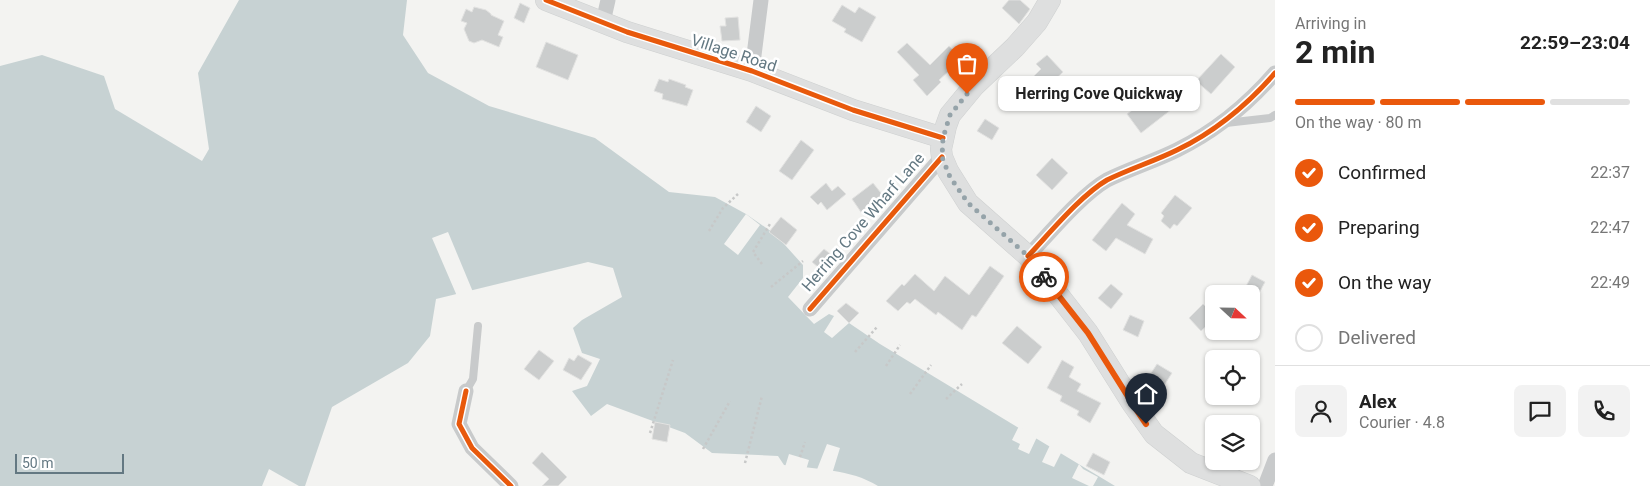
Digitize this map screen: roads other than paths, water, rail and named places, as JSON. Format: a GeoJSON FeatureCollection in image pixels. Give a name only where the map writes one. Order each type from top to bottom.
{"type":"FeatureCollection","features":[{"type":"Feature","properties":{"kind":"main road","name":"Village Road"},"geometry":{"type":"LineString","coordinates":[[546,0],[627,32],[752,70],[942,148]]}},
{"type":"Feature","properties":{"kind":"main road"},"geometry":{"type":"LineString","coordinates":[[1050,0],[1037,22],[1015,48],[974,86],[950,115],[942,148],[950,177],[968,203],[1028,256],[1088,333],[1154,434],[1191,464],[1250,486]]}},
{"type":"Feature","properties":{"kind":"street"},"geometry":{"type":"LineString","coordinates":[[603,22],[608,0]]}},
{"type":"Feature","properties":{"kind":"street"},"geometry":{"type":"LineString","coordinates":[[752,70],[761,0]]}},
{"type":"Feature","properties":{"kind":"street"},"geometry":{"type":"LineString","coordinates":[[1028,256],[1078,204],[1106,181],[1194,142],[1237,110],[1274,75]]}},
{"type":"Feature","properties":{"kind":"street","name":"Herring Cove Wharf Lane"},"geometry":{"type":"LineString","coordinates":[[810,309],[942,148]]}},
{"type":"Feature","properties":{"kind":"street"},"geometry":{"type":"LineString","coordinates":[[466,391],[459,424],[472,448],[511,486]]}},
{"type":"Feature","properties":{"kind":"street"},"geometry":{"type":"LineString","coordinates":[[1264,486],[1275,460]]}},
{"type":"Feature","properties":{"kind":"lane"},"geometry":{"type":"LineString","coordinates":[[1220,123],[1270,118],[1275,115]]}},
{"type":"Feature","properties":{"kind":"lane"},"geometry":{"type":"LineString","coordinates":[[466,391],[473,379],[478,326]]}},
{"type":"Feature","properties":{"kind":"place","name":"Herring Cove Quickway"},"geometry":{"type":"Point","coordinates":[967,94]}}]}
